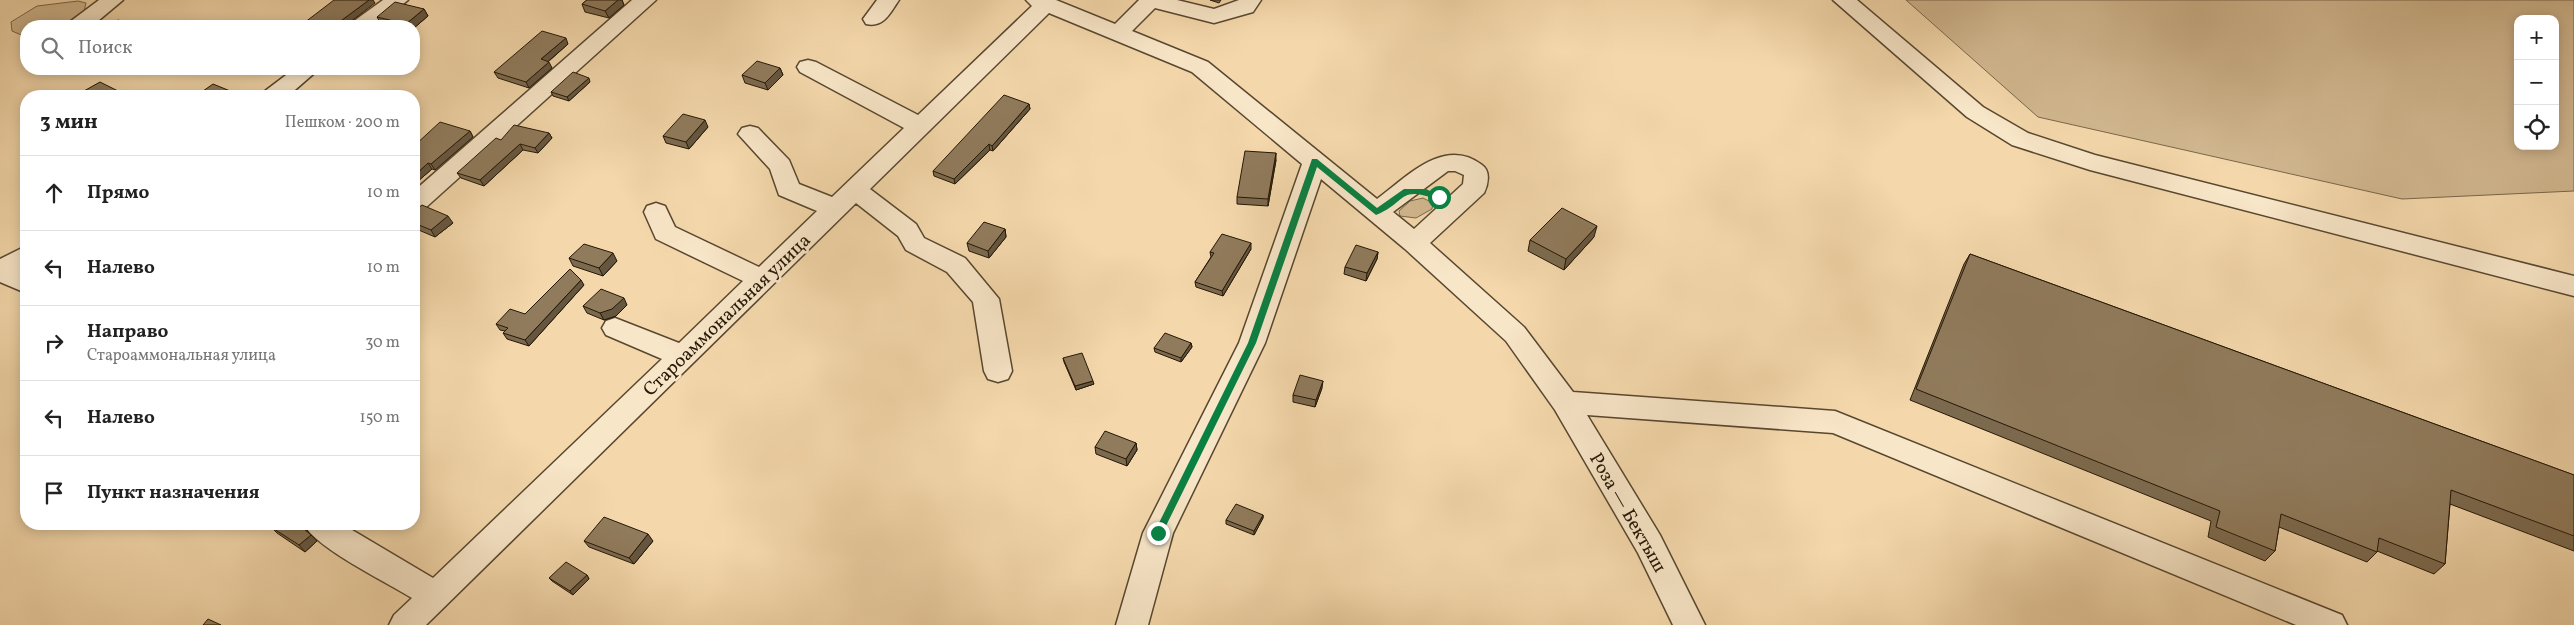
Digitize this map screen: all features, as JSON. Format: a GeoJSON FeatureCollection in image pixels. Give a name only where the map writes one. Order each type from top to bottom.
{"type":"FeatureCollection","features":[{"type":"Feature","properties":{"kind":"street"},"geometry":{"type":"LineString","coordinates":[[87,20],[112,0]]}},
{"type":"Feature","properties":{"kind":"street"},"geometry":{"type":"LineString","coordinates":[[370,20],[397,0]]}},
{"type":"Feature","properties":{"kind":"street"},"geometry":{"type":"LineString","coordinates":[[420,199],[645,0]]}},
{"type":"Feature","properties":{"kind":"street"},"geometry":{"type":"LineString","coordinates":[[874,19],[888,0]]}},
{"type":"Feature","properties":{"kind":"street"},"geometry":{"type":"LineString","coordinates":[[1118,33],[1151,0],[1214,16],[1245,7],[1250,0]]}},
{"type":"Feature","properties":{"kind":"street"},"geometry":{"type":"LineString","coordinates":[[1844,0],[1975,112],[2020,139],[2090,162],[2574,286]]}},
{"type":"Feature","properties":{"kind":"street","name":"Староаммональная улица"},"geometry":{"type":"LineString","coordinates":[[405,625],[920,126],[1042,2],[1200,67],[1414,243],[1514,334],[1565,402]]}},
{"type":"Feature","properties":{"kind":"street"},"geometry":{"type":"LineString","coordinates":[[808,67],[920,126]]}},
{"type":"Feature","properties":{"kind":"street"},"geometry":{"type":"LineString","coordinates":[[281,90],[300,75]]}},
{"type":"Feature","properties":{"kind":"street"},"geometry":{"type":"LineString","coordinates":[[750,134],[781,166],[788,188],[835,208]]}},
{"type":"Feature","properties":{"kind":"street"},"geometry":{"type":"LineString","coordinates":[[1132,625],[1158,533],[1252,343],[1315,161]]}},
{"type":"Feature","properties":{"kind":"street"},"geometry":{"type":"LineString","coordinates":[[1376,212],[1440,165],[1449,161],[1458,163],[1476,172],[1475,187],[1414,243]]}},
{"type":"Feature","properties":{"kind":"street"},"geometry":{"type":"LineString","coordinates":[[854,190],[907,230],[915,244],[956,265],[986,299],[998,371]]}},
{"type":"Feature","properties":{"kind":"street"},"geometry":{"type":"LineString","coordinates":[[1404,192],[1426,191],[1439,197],[1447,205],[1445,214]]}},
{"type":"Feature","properties":{"kind":"street"},"geometry":{"type":"LineString","coordinates":[[656,212],[665,233],[762,279]]}},
{"type":"Feature","properties":{"kind":"street"},"geometry":{"type":"LineString","coordinates":[[0,271],[20,259]]}},
{"type":"Feature","properties":{"kind":"street"},"geometry":{"type":"LineString","coordinates":[[0,271],[20,280]]}},
{"type":"Feature","properties":{"kind":"street"},"geometry":{"type":"LineString","coordinates":[[615,328],[682,356]]}},
{"type":"Feature","properties":{"kind":"street"},"geometry":{"type":"LineString","coordinates":[[1565,402],[1835,422],[2331,625]]}},
{"type":"Feature","properties":{"kind":"street","name":"Роза — Бектыш"},"geometry":{"type":"LineString","coordinates":[[1565,402],[1649,544],[1689,625]]}},
{"type":"Feature","properties":{"kind":"street"},"geometry":{"type":"LineString","coordinates":[[327,530],[344,542],[435,595]]}},
{"type":"Feature","properties":{"kind":"shaded area"},"geometry":{"type":"Polygon","coordinates":[[[1906,0],[2574,0],[2574,191],[2402,199],[2038,117],[1906,0]]]}},
{"type":"Feature","properties":{"kind":"shaded area"},"geometry":{"type":"Polygon","coordinates":[[[78,1],[86,3],[83,16],[78,20],[20,20],[20,34],[12,31],[11,22],[37,6],[78,1]]]}},
{"type":"Feature","properties":{"kind":"shaded area"},"geometry":{"type":"Polygon","coordinates":[[[1423,198],[1433,203],[1432,209],[1416,218],[1400,216],[1399,211],[1410,201],[1423,198]]]}},
{"type":"Feature","properties":{"kind":"building"},"geometry":{"type":"Polygon","coordinates":[[[334,0],[369,0],[342,20],[308,20],[334,0]]]}},
{"type":"Feature","properties":{"kind":"building"},"geometry":{"type":"Polygon","coordinates":[[[587,0],[618,0],[605,11],[582,4],[587,0]]]}},
{"type":"Feature","properties":{"kind":"building"},"geometry":{"type":"Polygon","coordinates":[[[395,2],[424,9],[411,20],[389,20],[377,17],[395,2]]]}},
{"type":"Feature","properties":{"kind":"building"},"geometry":{"type":"Polygon","coordinates":[[[542,31],[566,38],[541,59],[549,62],[526,82],[494,72],[542,31]]]}},
{"type":"Feature","properties":{"kind":"building"},"geometry":{"type":"Polygon","coordinates":[[[757,61],[780,68],[765,83],[742,75],[757,61]]]}},
{"type":"Feature","properties":{"kind":"building"},"geometry":{"type":"Polygon","coordinates":[[[573,72],[589,78],[567,97],[551,92],[573,72]]]}},
{"type":"Feature","properties":{"kind":"building"},"geometry":{"type":"Polygon","coordinates":[[[100,82],[116,90],[86,90],[100,82]]]}},
{"type":"Feature","properties":{"kind":"building"},"geometry":{"type":"Polygon","coordinates":[[[213,84],[228,90],[204,90],[213,84]]]}},
{"type":"Feature","properties":{"kind":"building"},"geometry":{"type":"Polygon","coordinates":[[[1004,95],[1029,104],[992,146],[989,144],[954,179],[933,171],[1004,95]]]}},
{"type":"Feature","properties":{"kind":"building"},"geometry":{"type":"Polygon","coordinates":[[[683,114],[705,120],[686,142],[663,136],[683,114]]]}},
{"type":"Feature","properties":{"kind":"building"},"geometry":{"type":"Polygon","coordinates":[[[440,122],[470,131],[431,164],[428,163],[420,170],[420,140],[440,122]]]}},
{"type":"Feature","properties":{"kind":"building"},"geometry":{"type":"Polygon","coordinates":[[[514,125],[549,133],[535,148],[520,144],[480,180],[457,173],[496,138],[501,140],[514,125]]]}},
{"type":"Feature","properties":{"kind":"building"},"geometry":{"type":"Polygon","coordinates":[[[1245,151],[1276,153],[1268,199],[1237,197],[1245,151]]]}},
{"type":"Feature","properties":{"kind":"building"},"geometry":{"type":"Polygon","coordinates":[[[422,205],[448,216],[431,230],[420,225],[420,206],[422,205]]]}},
{"type":"Feature","properties":{"kind":"building"},"geometry":{"type":"Polygon","coordinates":[[[1562,208],[1597,226],[1566,259],[1530,240],[1562,208]]]}},
{"type":"Feature","properties":{"kind":"building"},"geometry":{"type":"Polygon","coordinates":[[[984,222],[1005,229],[988,251],[967,243],[984,222]]]}},
{"type":"Feature","properties":{"kind":"building"},"geometry":{"type":"Polygon","coordinates":[[[1222,234],[1251,243],[1222,291],[1195,282],[1214,253],[1210,252],[1222,234]]]}},
{"type":"Feature","properties":{"kind":"building"},"geometry":{"type":"Polygon","coordinates":[[[584,244],[613,253],[599,268],[569,258],[584,244]]]}},
{"type":"Feature","properties":{"kind":"building"},"geometry":{"type":"Polygon","coordinates":[[[1356,245],[1378,252],[1367,273],[1345,267],[1356,245]]]}},
{"type":"Feature","properties":{"kind":"building"},"geometry":{"type":"Polygon","coordinates":[[[1970,254],[2574,475],[2574,536],[2451,490],[2445,564],[2379,538],[2377,552],[2281,514],[2275,551],[2216,527],[2220,511],[1916,389],[1970,254]]]}},
{"type":"Feature","properties":{"kind":"building"},"geometry":{"type":"Polygon","coordinates":[[[570,269],[581,280],[525,340],[503,333],[508,328],[496,324],[510,309],[525,314],[570,269]]]}},
{"type":"Feature","properties":{"kind":"building"},"geometry":{"type":"Polygon","coordinates":[[[601,289],[624,298],[612,309],[600,313],[583,306],[601,289]]]}},
{"type":"Feature","properties":{"kind":"building"},"geometry":{"type":"Polygon","coordinates":[[[1165,333],[1191,343],[1181,358],[1154,348],[1165,333]]]}},
{"type":"Feature","properties":{"kind":"building"},"geometry":{"type":"Polygon","coordinates":[[[1082,353],[1093,381],[1075,386],[1063,358],[1082,353]]]}},
{"type":"Feature","properties":{"kind":"building"},"geometry":{"type":"Polygon","coordinates":[[[1300,375],[1323,381],[1316,400],[1293,395],[1300,375]]]}},
{"type":"Feature","properties":{"kind":"building"},"geometry":{"type":"Polygon","coordinates":[[[1105,431],[1136,443],[1126,459],[1095,447],[1105,431]]]}},
{"type":"Feature","properties":{"kind":"building"},"geometry":{"type":"Polygon","coordinates":[[[1236,504],[1263,515],[1254,531],[1226,520],[1236,504]]]}},
{"type":"Feature","properties":{"kind":"building"},"geometry":{"type":"Polygon","coordinates":[[[604,517],[648,534],[629,558],[584,541],[604,517]]]}},
{"type":"Feature","properties":{"kind":"building"},"geometry":{"type":"Polygon","coordinates":[[[276,530],[305,530],[311,535],[299,545],[276,530]]]}},
{"type":"Feature","properties":{"kind":"building"},"geometry":{"type":"Polygon","coordinates":[[[566,562],[587,575],[570,591],[549,578],[566,562]]]}},
{"type":"Feature","properties":{"kind":"building"},"geometry":{"type":"Polygon","coordinates":[[[208,619],[221,625],[203,625],[208,619]]]}},
{"type":"Feature","properties":{"kind":"route"},"geometry":{"type":"LineString","coordinates":[[1158,533],[1252,343],[1315,161],[1376,212],[1404,192],[1426,191],[1439,197]]}}]}
